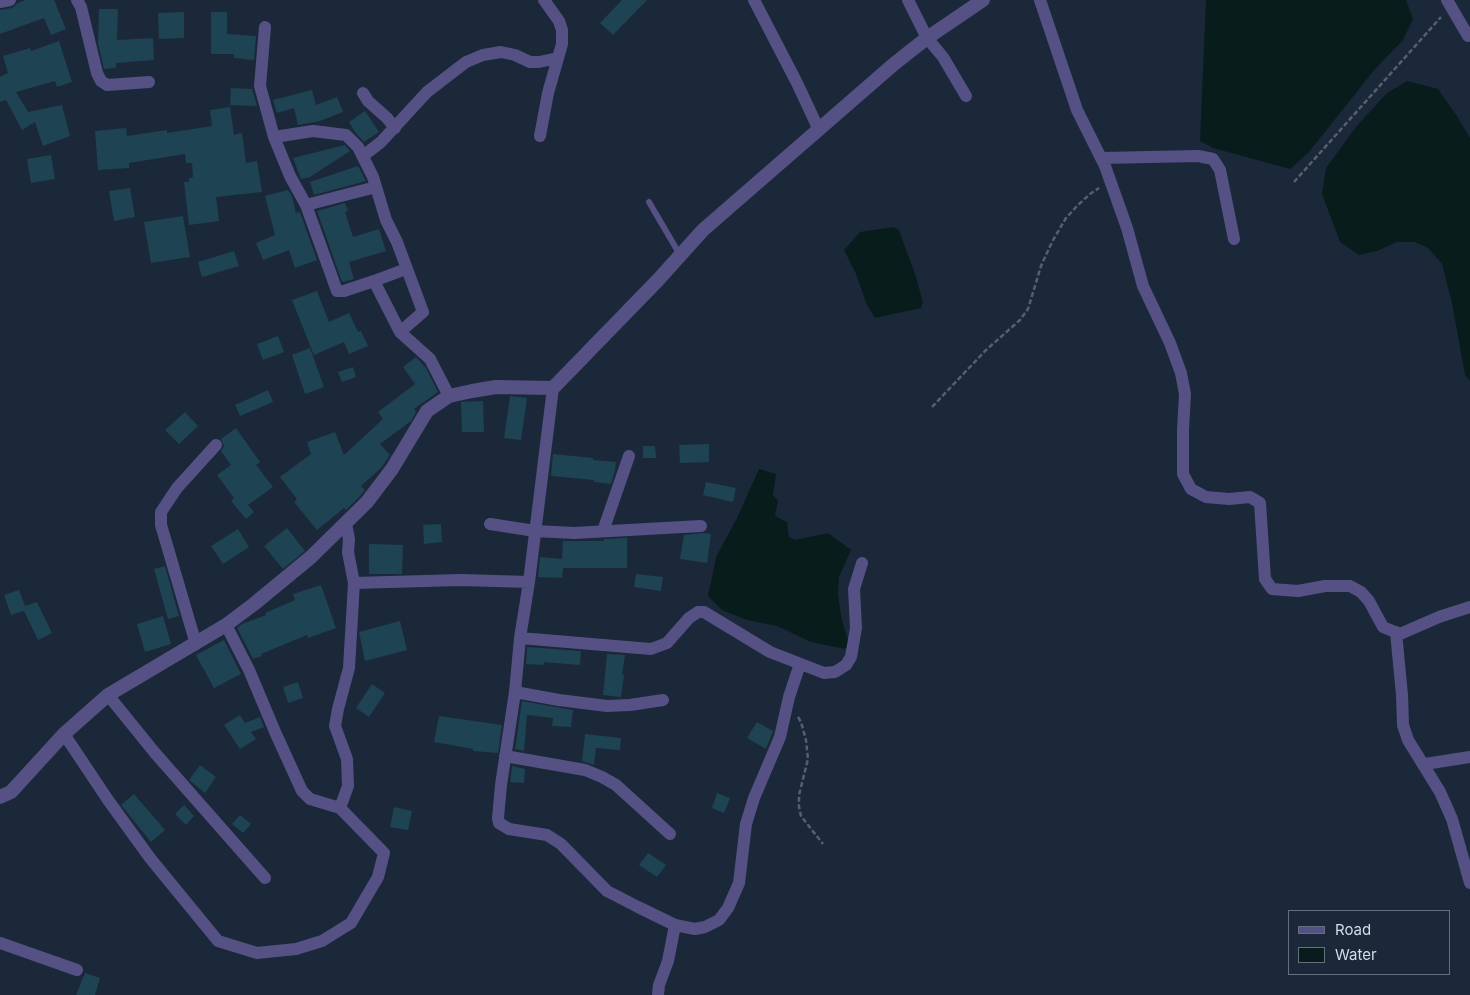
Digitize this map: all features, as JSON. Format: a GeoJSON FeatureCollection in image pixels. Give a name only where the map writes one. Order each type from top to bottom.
{"type":"FeatureCollection","features":[{"type":"Feature","properties":{"kind":"street"},"geometry":{"type":"LineString","coordinates":[[0,2],[10,0]]}},
{"type":"Feature","properties":{"kind":"street"},"geometry":{"type":"LineString","coordinates":[[77,0],[81,7],[97,72],[101,81],[107,85],[149,82]]}},
{"type":"Feature","properties":{"kind":"street"},"geometry":{"type":"LineString","coordinates":[[540,136],[548,94],[562,44],[562,30],[559,21],[544,0]]}},
{"type":"Feature","properties":{"kind":"street"},"geometry":{"type":"LineString","coordinates":[[754,0],[793,74],[819,130]]}},
{"type":"Feature","properties":{"kind":"street"},"geometry":{"type":"LineString","coordinates":[[908,0],[927,38],[949,65],[966,96]]}},
{"type":"Feature","properties":{"kind":"street"},"geometry":{"type":"LineString","coordinates":[[800,664],[788,700],[780,737],[754,798],[746,824],[739,883],[728,908],[718,920],[705,928],[694,929],[675,925],[606,891],[561,844],[547,836],[510,829],[499,823],[505,756],[515,692],[520,638],[529,582],[553,388],[703,230],[872,83],[968,4],[983,0]]}},
{"type":"Feature","properties":{"kind":"street"},"geometry":{"type":"LineString","coordinates":[[1040,0],[1077,110],[1101,158],[1127,228],[1143,286],[1170,344],[1181,374],[1185,394],[1183,474],[1191,489],[1206,497],[1229,499],[1250,497],[1260,503],[1265,579],[1272,589],[1298,590],[1325,586],[1350,586],[1361,592],[1369,601],[1383,627],[1400,634],[1439,617],[1470,607]]}},
{"type":"Feature","properties":{"kind":"street"},"geometry":{"type":"LineString","coordinates":[[1449,3],[1468,36]]}},
{"type":"Feature","properties":{"kind":"street"},"geometry":{"type":"LineString","coordinates":[[265,28],[260,86],[274,137],[290,176],[306,205],[338,291],[344,292],[406,269]]}},
{"type":"Feature","properties":{"kind":"street"},"geometry":{"type":"LineString","coordinates":[[363,156],[395,128],[426,92],[466,62],[483,55],[501,52],[530,62],[558,58]]}},
{"type":"Feature","properties":{"kind":"street"},"geometry":{"type":"LineString","coordinates":[[363,93],[368,102],[387,118],[395,128]]}},
{"type":"Feature","properties":{"kind":"street"},"geometry":{"type":"LineString","coordinates":[[274,137],[314,131],[346,135],[358,147],[376,187],[386,220],[423,312],[400,332]]}},
{"type":"Feature","properties":{"kind":"street"},"geometry":{"type":"LineString","coordinates":[[1101,158],[1198,156],[1213,159],[1220,170],[1234,239]]}},
{"type":"Feature","properties":{"kind":"street"},"geometry":{"type":"LineString","coordinates":[[306,205],[376,187]]}},
{"type":"Feature","properties":{"kind":"street"},"geometry":{"type":"LineString","coordinates":[[374,281],[400,332],[430,359],[449,396]]}},
{"type":"Feature","properties":{"kind":"street"},"geometry":{"type":"LineString","coordinates":[[0,798],[11,792],[64,734],[108,695],[196,644],[226,624],[304,563],[367,502],[392,469],[427,411],[449,396],[496,387],[553,388]]}},
{"type":"Feature","properties":{"kind":"street"},"geometry":{"type":"LineString","coordinates":[[196,644],[161,525],[161,512],[177,488],[216,445]]}},
{"type":"Feature","properties":{"kind":"street"},"geometry":{"type":"LineString","coordinates":[[603,531],[629,456]]}},
{"type":"Feature","properties":{"kind":"street"},"geometry":{"type":"LineString","coordinates":[[340,808],[348,786],[347,759],[335,726],[349,668],[354,583],[348,552],[349,539],[346,524]]}},
{"type":"Feature","properties":{"kind":"street"},"geometry":{"type":"LineString","coordinates":[[490,524],[574,533],[702,526]]}},
{"type":"Feature","properties":{"kind":"street"},"geometry":{"type":"LineString","coordinates":[[520,638],[651,649],[667,643],[689,618],[698,612],[704,612],[770,652],[824,673],[835,672],[846,665],[851,657],[856,628],[854,589],[862,563]]}},
{"type":"Feature","properties":{"kind":"street"},"geometry":{"type":"LineString","coordinates":[[354,583],[461,580],[529,582]]}},
{"type":"Feature","properties":{"kind":"street"},"geometry":{"type":"LineString","coordinates":[[64,734],[150,858],[218,940],[257,953],[296,949],[322,940],[351,923],[378,877],[384,853],[340,808],[310,799],[302,791],[249,670],[226,624]]}},
{"type":"Feature","properties":{"kind":"street"},"geometry":{"type":"LineString","coordinates":[[1396,632],[1403,725],[1408,740],[1425,764],[1452,819],[1470,883]]}},
{"type":"Feature","properties":{"kind":"street"},"geometry":{"type":"LineString","coordinates":[[515,692],[607,706],[663,700]]}},
{"type":"Feature","properties":{"kind":"street"},"geometry":{"type":"LineString","coordinates":[[108,695],[155,753],[265,878]]}},
{"type":"Feature","properties":{"kind":"street"},"geometry":{"type":"LineString","coordinates":[[505,756],[585,770],[602,777],[616,785],[670,834]]}},
{"type":"Feature","properties":{"kind":"street"},"geometry":{"type":"LineString","coordinates":[[1425,764],[1470,757]]}},
{"type":"Feature","properties":{"kind":"street"},"geometry":{"type":"LineString","coordinates":[[658,995],[659,985],[668,961],[675,925]]}},
{"type":"Feature","properties":{"kind":"street"},"geometry":{"type":"LineString","coordinates":[[0,943],[77,970]]}},
{"type":"Feature","properties":{"kind":"lane"},"geometry":{"type":"LineString","coordinates":[[649,202],[680,255]]}},
{"type":"Feature","properties":{"kind":"path"},"geometry":{"type":"LineString","coordinates":[[1294,182],[1449,3]]}},
{"type":"Feature","properties":{"kind":"path"},"geometry":{"type":"LineString","coordinates":[[932,407],[986,350],[1020,320],[1028,308],[1044,258],[1066,218],[1090,194],[1110,182]]}},
{"type":"Feature","properties":{"kind":"path"},"geometry":{"type":"LineString","coordinates":[[788,700],[801,722],[806,740],[808,758],[799,795],[801,816],[824,844]]}},
{"type":"Feature","properties":{"kind":"water"},"geometry":{"type":"Polygon","coordinates":[[[1206,0],[1406,0],[1413,19],[1403,40],[1375,69],[1309,152],[1290,169],[1213,148],[1200,141],[1206,0]]]}},
{"type":"Feature","properties":{"kind":"water"},"geometry":{"type":"Polygon","coordinates":[[[1407,81],[1438,89],[1470,138],[1470,381],[1465,375],[1452,303],[1442,264],[1428,248],[1415,242],[1397,242],[1377,251],[1359,255],[1340,242],[1322,194],[1326,168],[1356,127],[1387,93],[1407,81]]]}},
{"type":"Feature","properties":{"kind":"water"},"geometry":{"type":"Polygon","coordinates":[[[894,227],[899,230],[923,302],[921,308],[875,318],[867,305],[856,274],[844,250],[860,232],[894,227]]]}},
{"type":"Feature","properties":{"kind":"water"},"geometry":{"type":"Polygon","coordinates":[[[759,469],[776,474],[773,495],[778,501],[775,516],[787,522],[789,537],[795,540],[828,533],[851,550],[839,577],[838,594],[841,616],[849,644],[845,649],[811,642],[777,626],[747,620],[722,610],[708,596],[716,557],[736,520],[759,469]]]}},
{"type":"Feature","properties":{"kind":"building"},"geometry":{"type":"Polygon","coordinates":[[[25,0],[54,0],[66,29],[51,35],[44,18],[0,34],[0,10],[12,8],[25,0]]]}},
{"type":"Feature","properties":{"kind":"building"},"geometry":{"type":"Polygon","coordinates":[[[622,0],[647,0],[613,35],[600,23],[622,0]]]}},
{"type":"Feature","properties":{"kind":"building"},"geometry":{"type":"Polygon","coordinates":[[[99,9],[118,9],[117,40],[153,38],[154,60],[116,63],[116,68],[104,69],[98,43],[99,9]]]}},
{"type":"Feature","properties":{"kind":"building"},"geometry":{"type":"Polygon","coordinates":[[[184,12],[184,38],[159,39],[158,13],[184,12]]]}},
{"type":"Feature","properties":{"kind":"building"},"geometry":{"type":"Polygon","coordinates":[[[211,12],[227,12],[227,34],[256,36],[254,60],[234,58],[234,54],[211,54],[211,12]]]}},
{"type":"Feature","properties":{"kind":"building"},"geometry":{"type":"Polygon","coordinates":[[[59,41],[72,82],[57,87],[55,81],[16,92],[28,112],[62,105],[70,136],[43,146],[35,122],[22,130],[6,100],[0,102],[0,77],[8,73],[3,56],[30,48],[31,51],[59,41]]]}},
{"type":"Feature","properties":{"kind":"building"},"geometry":{"type":"Polygon","coordinates":[[[231,88],[252,89],[257,106],[230,105],[231,88]]]}},
{"type":"Feature","properties":{"kind":"building"},"geometry":{"type":"Polygon","coordinates":[[[312,90],[316,105],[337,97],[343,112],[320,121],[298,125],[294,108],[277,113],[273,100],[312,90]]]}},
{"type":"Feature","properties":{"kind":"building"},"geometry":{"type":"Polygon","coordinates":[[[230,107],[234,135],[242,133],[246,163],[257,161],[262,192],[216,197],[219,221],[189,225],[184,182],[189,182],[189,178],[193,177],[192,163],[186,163],[185,154],[129,163],[129,168],[98,170],[95,131],[126,128],[127,136],[167,130],[167,133],[212,126],[210,110],[230,107]]]}},
{"type":"Feature","properties":{"kind":"building"},"geometry":{"type":"Polygon","coordinates":[[[365,111],[379,132],[364,142],[349,122],[365,111]]]}},
{"type":"Feature","properties":{"kind":"building"},"geometry":{"type":"Polygon","coordinates":[[[345,145],[350,151],[310,177],[301,179],[293,158],[345,145]]]}},
{"type":"Feature","properties":{"kind":"building"},"geometry":{"type":"Polygon","coordinates":[[[51,155],[55,179],[31,183],[27,159],[51,155]]]}},
{"type":"Feature","properties":{"kind":"building"},"geometry":{"type":"Polygon","coordinates":[[[358,166],[366,181],[314,195],[310,182],[358,166]]]}},
{"type":"Feature","properties":{"kind":"building"},"geometry":{"type":"Polygon","coordinates":[[[130,188],[135,217],[114,221],[109,191],[130,188]]]}},
{"type":"Feature","properties":{"kind":"building"},"geometry":{"type":"Polygon","coordinates":[[[288,190],[292,196],[296,213],[300,212],[317,260],[295,268],[289,250],[263,260],[256,243],[275,235],[265,196],[288,190]]]}},
{"type":"Feature","properties":{"kind":"building"},"geometry":{"type":"Polygon","coordinates":[[[345,203],[348,211],[345,212],[353,237],[379,229],[386,251],[349,262],[354,279],[342,282],[317,211],[345,203]]]}},
{"type":"Feature","properties":{"kind":"building"},"geometry":{"type":"Polygon","coordinates":[[[183,216],[190,257],[151,263],[144,222],[183,216]]]}},
{"type":"Feature","properties":{"kind":"building"},"geometry":{"type":"Polygon","coordinates":[[[234,251],[239,266],[202,277],[198,262],[234,251]]]}},
{"type":"Feature","properties":{"kind":"building"},"geometry":{"type":"Polygon","coordinates":[[[317,291],[329,322],[349,313],[358,332],[361,331],[368,346],[349,354],[344,342],[314,355],[292,300],[317,291]]]}},
{"type":"Feature","properties":{"kind":"building"},"geometry":{"type":"Polygon","coordinates":[[[278,336],[284,352],[263,360],[257,344],[278,336]]]}},
{"type":"Feature","properties":{"kind":"building"},"geometry":{"type":"Polygon","coordinates":[[[310,348],[324,387],[305,394],[292,355],[310,348]]]}},
{"type":"Feature","properties":{"kind":"building"},"geometry":{"type":"Polygon","coordinates":[[[416,357],[426,368],[438,392],[414,409],[416,412],[411,421],[380,444],[390,455],[382,467],[361,486],[365,490],[360,496],[346,510],[344,508],[317,530],[294,502],[297,499],[280,477],[311,454],[307,442],[335,432],[344,455],[383,419],[378,412],[415,384],[403,367],[416,357]]]}},
{"type":"Feature","properties":{"kind":"building"},"geometry":{"type":"Polygon","coordinates":[[[353,367],[356,377],[342,382],[338,372],[353,367]]]}},
{"type":"Feature","properties":{"kind":"building"},"geometry":{"type":"Polygon","coordinates":[[[268,390],[273,402],[240,416],[235,405],[268,390]]]}},
{"type":"Feature","properties":{"kind":"building"},"geometry":{"type":"Polygon","coordinates":[[[510,396],[527,398],[521,440],[504,438],[510,396]]]}},
{"type":"Feature","properties":{"kind":"building"},"geometry":{"type":"Polygon","coordinates":[[[483,401],[484,432],[462,432],[461,402],[483,401]]]}},
{"type":"Feature","properties":{"kind":"building"},"geometry":{"type":"Polygon","coordinates":[[[185,412],[198,426],[179,444],[165,430],[185,412]]]}},
{"type":"Feature","properties":{"kind":"building"},"geometry":{"type":"Polygon","coordinates":[[[236,428],[260,462],[256,465],[273,487],[248,505],[254,512],[246,519],[231,501],[234,498],[217,475],[231,465],[221,451],[224,446],[221,439],[236,428]]]}},
{"type":"Feature","properties":{"kind":"building"},"geometry":{"type":"Polygon","coordinates":[[[709,444],[709,462],[680,463],[679,445],[709,444]]]}},
{"type":"Feature","properties":{"kind":"building"},"geometry":{"type":"Polygon","coordinates":[[[643,446],[655,446],[656,458],[643,458],[643,446]]]}},
{"type":"Feature","properties":{"kind":"building"},"geometry":{"type":"Polygon","coordinates":[[[553,454],[616,462],[611,484],[594,482],[594,480],[551,476],[553,454]]]}},
{"type":"Feature","properties":{"kind":"building"},"geometry":{"type":"Polygon","coordinates":[[[706,482],[736,488],[733,502],[703,495],[706,482]]]}},
{"type":"Feature","properties":{"kind":"building"},"geometry":{"type":"Polygon","coordinates":[[[441,524],[442,542],[424,544],[423,525],[441,524]]]}},
{"type":"Feature","properties":{"kind":"building"},"geometry":{"type":"Polygon","coordinates":[[[287,528],[305,551],[283,569],[264,546],[287,528]]]}},
{"type":"Feature","properties":{"kind":"building"},"geometry":{"type":"Polygon","coordinates":[[[238,529],[249,547],[223,564],[211,546],[238,529]]]}},
{"type":"Feature","properties":{"kind":"building"},"geometry":{"type":"Polygon","coordinates":[[[711,534],[707,563],[680,559],[684,535],[711,534]]]}},
{"type":"Feature","properties":{"kind":"building"},"geometry":{"type":"Polygon","coordinates":[[[627,538],[627,568],[563,568],[562,578],[538,577],[540,557],[562,559],[563,541],[604,541],[604,539],[627,538]]]}},
{"type":"Feature","properties":{"kind":"building"},"geometry":{"type":"Polygon","coordinates":[[[369,544],[403,545],[402,574],[369,574],[369,544]]]}},
{"type":"Feature","properties":{"kind":"building"},"geometry":{"type":"Polygon","coordinates":[[[165,566],[179,616],[168,619],[154,569],[165,566]]]}},
{"type":"Feature","properties":{"kind":"building"},"geometry":{"type":"Polygon","coordinates":[[[636,574],[663,577],[661,591],[634,587],[636,574]]]}},
{"type":"Feature","properties":{"kind":"building"},"geometry":{"type":"Polygon","coordinates":[[[321,585],[336,628],[308,638],[307,635],[253,659],[237,628],[295,600],[293,594],[321,585]]]}},
{"type":"Feature","properties":{"kind":"building"},"geometry":{"type":"Polygon","coordinates":[[[19,590],[25,606],[37,602],[52,633],[38,640],[24,611],[11,615],[4,595],[19,590]]]}},
{"type":"Feature","properties":{"kind":"building"},"geometry":{"type":"Polygon","coordinates":[[[163,616],[171,644],[145,652],[137,624],[163,616]]]}},
{"type":"Feature","properties":{"kind":"building"},"geometry":{"type":"Polygon","coordinates":[[[400,621],[407,650],[365,661],[359,632],[400,621]]]}},
{"type":"Feature","properties":{"kind":"building"},"geometry":{"type":"Polygon","coordinates":[[[224,640],[241,674],[214,688],[196,655],[224,640]]]}},
{"type":"Feature","properties":{"kind":"building"},"geometry":{"type":"Polygon","coordinates":[[[527,647],[581,651],[580,665],[544,662],[544,665],[526,664],[527,647]]]}},
{"type":"Feature","properties":{"kind":"building"},"geometry":{"type":"Polygon","coordinates":[[[607,654],[625,655],[621,697],[603,695],[607,654]]]}},
{"type":"Feature","properties":{"kind":"building"},"geometry":{"type":"Polygon","coordinates":[[[298,682],[303,698],[288,703],[283,687],[298,682]]]}},
{"type":"Feature","properties":{"kind":"building"},"geometry":{"type":"Polygon","coordinates":[[[372,684],[385,693],[369,717],[356,708],[372,684]]]}},
{"type":"Feature","properties":{"kind":"building"},"geometry":{"type":"Polygon","coordinates":[[[522,701],[573,710],[571,727],[552,726],[553,718],[527,715],[524,751],[515,749],[522,701]]]}},
{"type":"Feature","properties":{"kind":"building"},"geometry":{"type":"Polygon","coordinates":[[[240,715],[245,723],[260,717],[264,727],[251,732],[256,739],[240,749],[224,725],[240,715]]]}},
{"type":"Feature","properties":{"kind":"building"},"geometry":{"type":"Polygon","coordinates":[[[439,716],[502,725],[498,753],[473,751],[473,749],[434,742],[439,716]]]}},
{"type":"Feature","properties":{"kind":"building"},"geometry":{"type":"Polygon","coordinates":[[[757,722],[773,731],[766,749],[747,738],[757,722]]]}},
{"type":"Feature","properties":{"kind":"building"},"geometry":{"type":"Polygon","coordinates":[[[585,734],[621,738],[620,750],[596,748],[594,765],[582,761],[585,734]]]}},
{"type":"Feature","properties":{"kind":"building"},"geometry":{"type":"Polygon","coordinates":[[[200,765],[216,777],[205,793],[189,780],[200,765]]]}},
{"type":"Feature","properties":{"kind":"building"},"geometry":{"type":"Polygon","coordinates":[[[512,766],[525,769],[524,783],[510,782],[512,766]]]}},
{"type":"Feature","properties":{"kind":"building"},"geometry":{"type":"Polygon","coordinates":[[[717,793],[730,798],[724,813],[712,808],[717,793]]]}},
{"type":"Feature","properties":{"kind":"building"},"geometry":{"type":"Polygon","coordinates":[[[134,794],[165,830],[151,842],[121,805],[134,794]]]}},
{"type":"Feature","properties":{"kind":"building"},"geometry":{"type":"Polygon","coordinates":[[[184,805],[194,816],[186,825],[175,814],[184,805]]]}},
{"type":"Feature","properties":{"kind":"building"},"geometry":{"type":"Polygon","coordinates":[[[394,807],[412,811],[408,830],[390,827],[394,807]]]}},
{"type":"Feature","properties":{"kind":"building"},"geometry":{"type":"Polygon","coordinates":[[[240,815],[251,824],[243,833],[232,824],[240,815]]]}},
{"type":"Feature","properties":{"kind":"building"},"geometry":{"type":"Polygon","coordinates":[[[648,853],[666,865],[657,877],[639,865],[648,853]]]}},
{"type":"Feature","properties":{"kind":"building"},"geometry":{"type":"Polygon","coordinates":[[[85,973],[100,978],[95,995],[76,995],[85,973]]]}}]}
